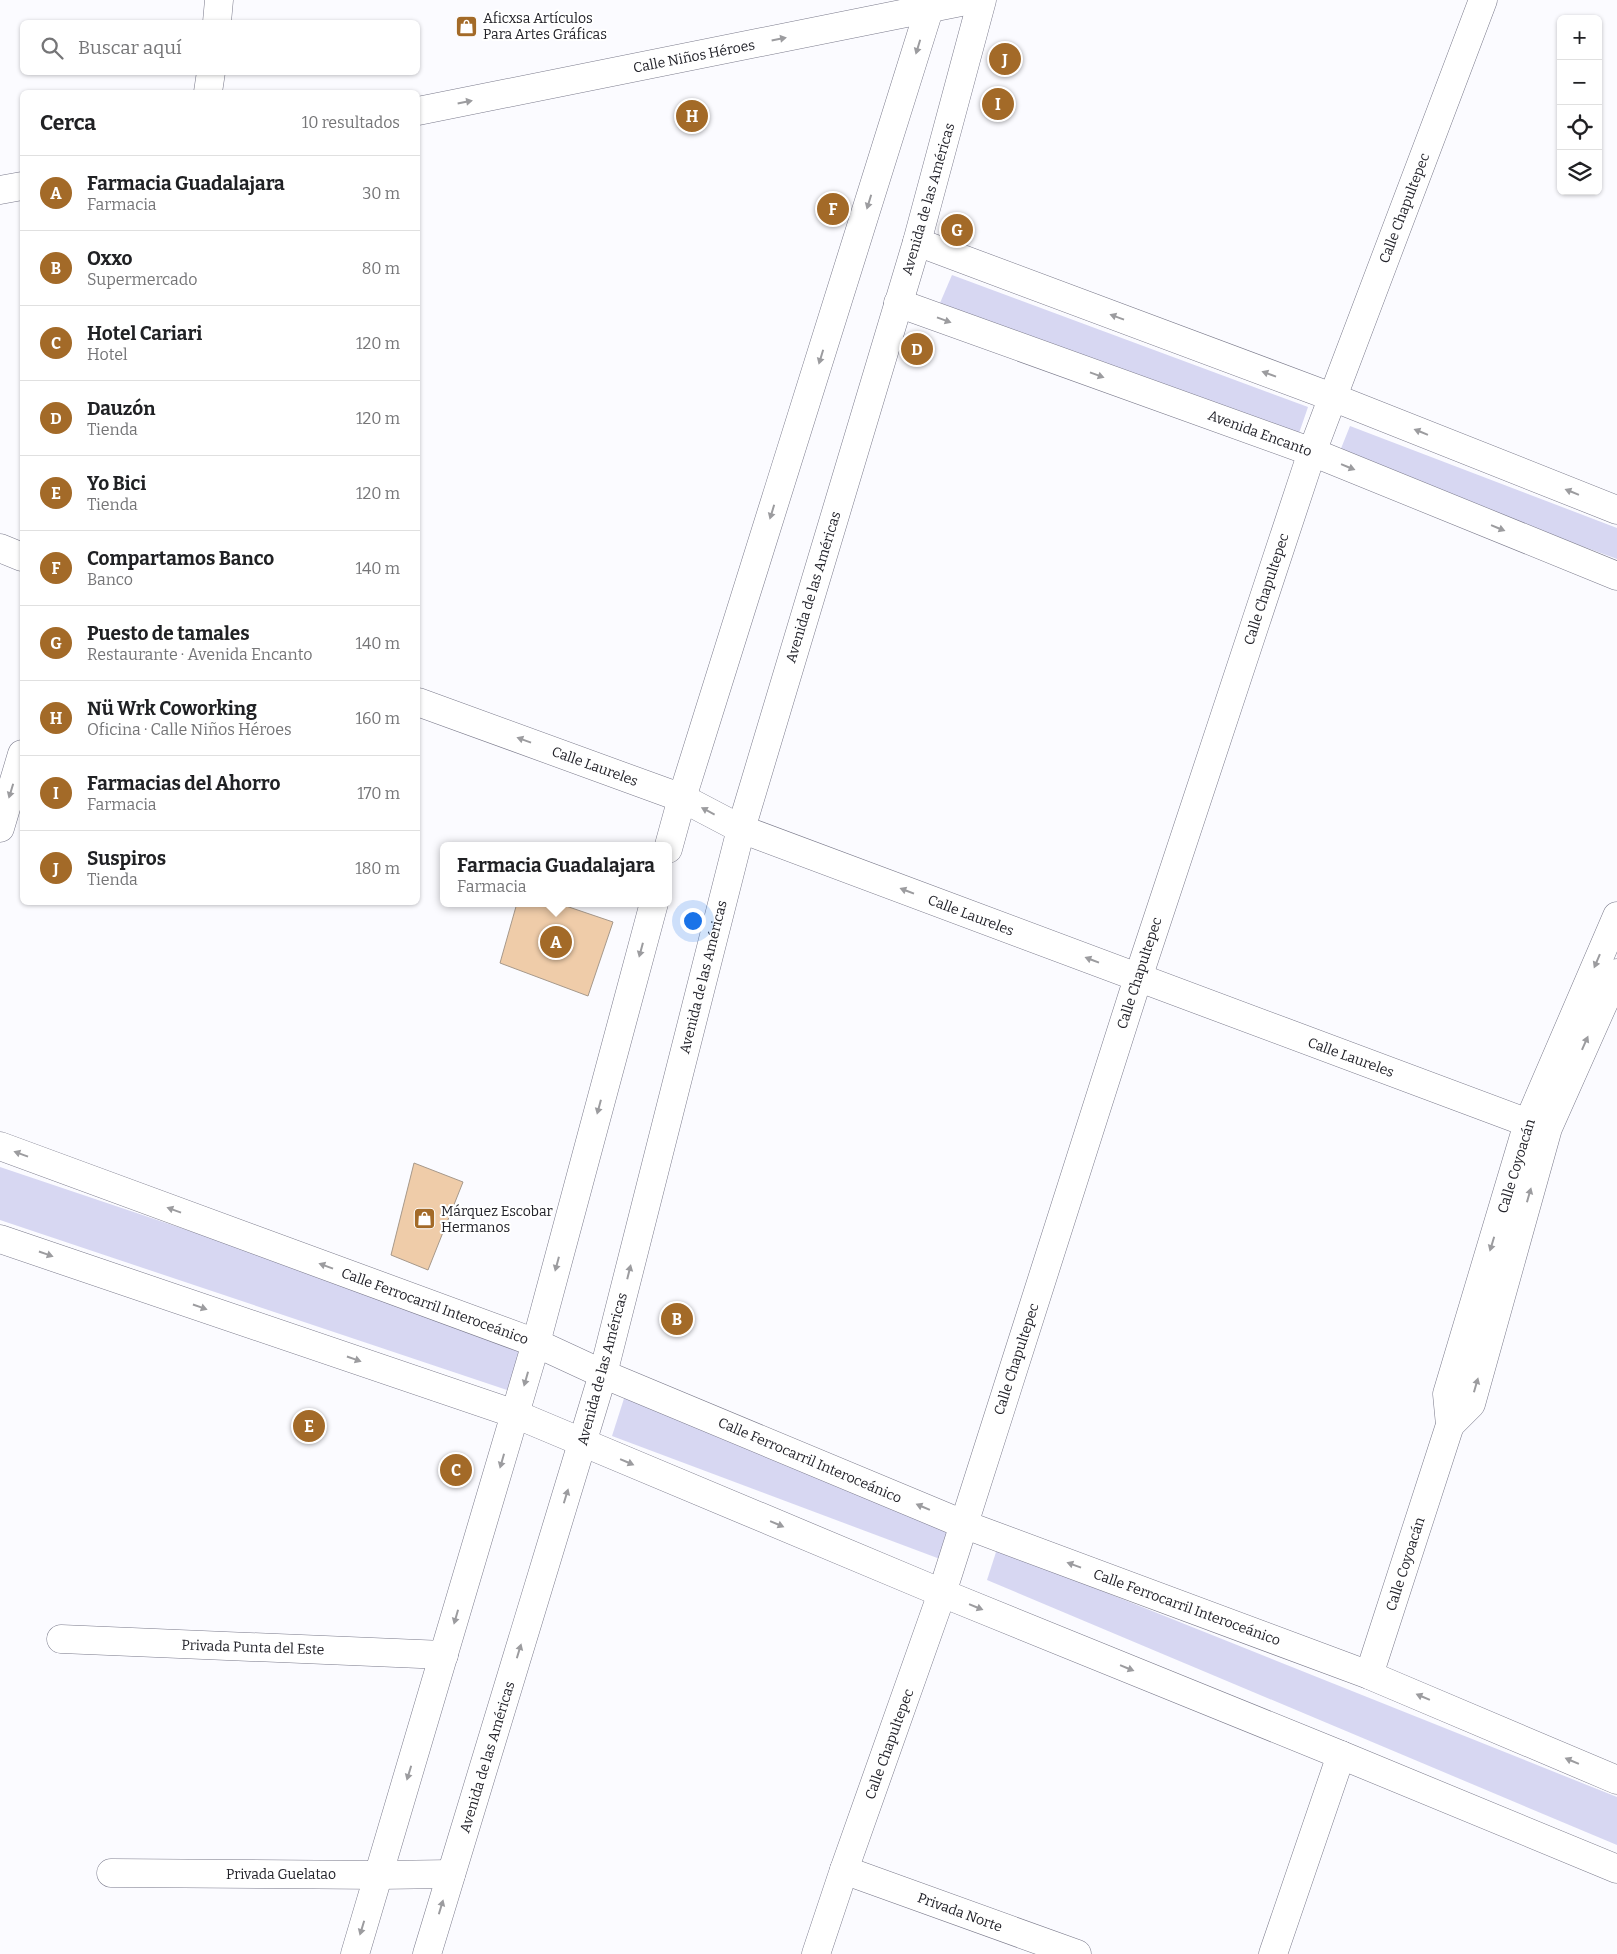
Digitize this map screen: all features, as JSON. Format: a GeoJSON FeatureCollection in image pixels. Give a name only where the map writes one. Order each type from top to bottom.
{"type":"FeatureCollection","features":[{"type":"Feature","properties":{"kind":"street"},"geometry":{"type":"LineString","coordinates":[[217,20],[220,0]]}},
{"type":"Feature","properties":{"kind":"street","name":"Calle Niños Héroes"},"geometry":{"type":"LineString","coordinates":[[420,111],[931,4],[971,0]]}},
{"type":"Feature","properties":{"kind":"street","name":"Avenida de las Américas"},"geometry":{"type":"LineString","coordinates":[[427,1954],[603,1374],[741,829],[917,242],[982,0]]}},
{"type":"Feature","properties":{"kind":"street","name":"Calle Chapultepec"},"geometry":{"type":"LineString","coordinates":[[816,1954],[942,1593],[1138,978],[1312,452],[1483,0]]}},
{"type":"Feature","properties":{"kind":"street"},"geometry":{"type":"LineString","coordinates":[[670,842],[682,798],[931,4]]}},
{"type":"Feature","properties":{"kind":"street"},"geometry":{"type":"LineString","coordinates":[[208,90],[211,75]]}},
{"type":"Feature","properties":{"kind":"street"},"geometry":{"type":"LineString","coordinates":[[0,190],[20,186]]}},
{"type":"Feature","properties":{"kind":"street"},"geometry":{"type":"LineString","coordinates":[[917,242],[1332,398],[1617,510]]}},
{"type":"Feature","properties":{"kind":"street","name":"Avenida Encanto"},"geometry":{"type":"LineString","coordinates":[[898,303],[1312,452],[1617,576]]}},
{"type":"Feature","properties":{"kind":"street"},"geometry":{"type":"LineString","coordinates":[[0,548],[20,556]]}},
{"type":"Feature","properties":{"kind":"street","name":"Calle Laureles"},"geometry":{"type":"LineString","coordinates":[[420,703],[682,798],[741,829],[1528,1123]]}},
{"type":"Feature","properties":{"kind":"street"},"geometry":{"type":"LineString","coordinates":[[0,828],[20,761]]}},
{"type":"Feature","properties":{"kind":"street"},"geometry":{"type":"LineString","coordinates":[[355,1954],[536,1343],[653,907]]}},
{"type":"Feature","properties":{"kind":"street","name":"Calle Coyoacán"},"geometry":{"type":"LineString","coordinates":[[1369,1674],[1450,1425],[1447,1394],[1528,1123],[1617,916]]}},
{"type":"Feature","properties":{"kind":"street","name":"Calle Coyoacán"},"geometry":{"type":"LineString","coordinates":[[1450,1425],[1471,1404],[1548,1128],[1617,973]]}},
{"type":"Feature","properties":{"kind":"street","name":"Calle Ferrocarril Interoceánico"},"geometry":{"type":"LineString","coordinates":[[0,1146],[536,1343],[603,1374],[964,1524],[1369,1674],[1617,1780]]}},
{"type":"Feature","properties":{"kind":"street"},"geometry":{"type":"LineString","coordinates":[[0,1239],[515,1414],[942,1593],[1617,1869]]}},
{"type":"Feature","properties":{"kind":"street","name":"Privada Punta del Este"},"geometry":{"type":"LineString","coordinates":[[61,1639],[444,1655]]}},
{"type":"Feature","properties":{"kind":"street"},"geometry":{"type":"LineString","coordinates":[[1273,1954],[1341,1755]]}},
{"type":"Feature","properties":{"kind":"street","name":"Privada Norte"},"geometry":{"type":"LineString","coordinates":[[844,1870],[1077,1954]]}},
{"type":"Feature","properties":{"kind":"street","name":"Privada Guelatao"},"geometry":{"type":"LineString","coordinates":[[111,1872],[451,1874]]}},
{"type":"Feature","properties":{"kind":"shaded area"},"geometry":{"type":"Polygon","coordinates":[[[952,275],[1308,407],[1297,439],[940,303],[952,275]]]}},
{"type":"Feature","properties":{"kind":"shaded area"},"geometry":{"type":"Polygon","coordinates":[[[1350,426],[1617,528],[1617,559],[1338,456],[1350,426]]]}},
{"type":"Feature","properties":{"kind":"shaded area"},"geometry":{"type":"Polygon","coordinates":[[[0,1167],[523,1343],[507,1390],[0,1220],[0,1167]]]}},
{"type":"Feature","properties":{"kind":"shaded area"},"geometry":{"type":"Polygon","coordinates":[[[628,1386],[958,1507],[940,1559],[612,1436],[628,1386]]]}},
{"type":"Feature","properties":{"kind":"shaded area"},"geometry":{"type":"Polygon","coordinates":[[[997,1549],[1617,1797],[1617,1845],[987,1580],[997,1549]]]}},
{"type":"Feature","properties":{"kind":"building"},"geometry":{"type":"Polygon","coordinates":[[[516,907],[569,907],[613,922],[588,996],[500,963],[516,907]]]}},
{"type":"Feature","properties":{"kind":"building","name":"Márquez Escobar Hermanos"},"geometry":{"type":"Polygon","coordinates":[[[414,1163],[463,1182],[428,1270],[391,1255],[414,1163]]]}},
{"type":"Feature","properties":{"kind":"place","name":"Aficxsa Artículos Para Artes Gráficas"},"geometry":{"type":"Point","coordinates":[467,26]}},
{"type":"Feature","properties":{"kind":"place","name":"Suspiros"},"geometry":{"type":"Point","coordinates":[1005,59]}},
{"type":"Feature","properties":{"kind":"place","name":"Farmacias del Ahorro"},"geometry":{"type":"Point","coordinates":[998,104]}},
{"type":"Feature","properties":{"kind":"place","name":"Nü Wrk Coworking"},"geometry":{"type":"Point","coordinates":[692,116]}},
{"type":"Feature","properties":{"kind":"place","name":"Compartamos Banco"},"geometry":{"type":"Point","coordinates":[833,209]}},
{"type":"Feature","properties":{"kind":"place","name":"Puesto de tamales"},"geometry":{"type":"Point","coordinates":[957,230]}},
{"type":"Feature","properties":{"kind":"place","name":"Dauzón"},"geometry":{"type":"Point","coordinates":[917,349]}},
{"type":"Feature","properties":{"kind":"place","name":"Farmacia Guadalajara"},"geometry":{"type":"Point","coordinates":[556,942]}},
{"type":"Feature","properties":{"kind":"place","name":"Márquez Escobar Hermanos"},"geometry":{"type":"Point","coordinates":[425,1219]}},
{"type":"Feature","properties":{"kind":"place","name":"Oxxo"},"geometry":{"type":"Point","coordinates":[677,1319]}},
{"type":"Feature","properties":{"kind":"place","name":"Yo Bici"},"geometry":{"type":"Point","coordinates":[309,1426]}},
{"type":"Feature","properties":{"kind":"place","name":"Hotel Cariari"},"geometry":{"type":"Point","coordinates":[456,1470]}}]}
